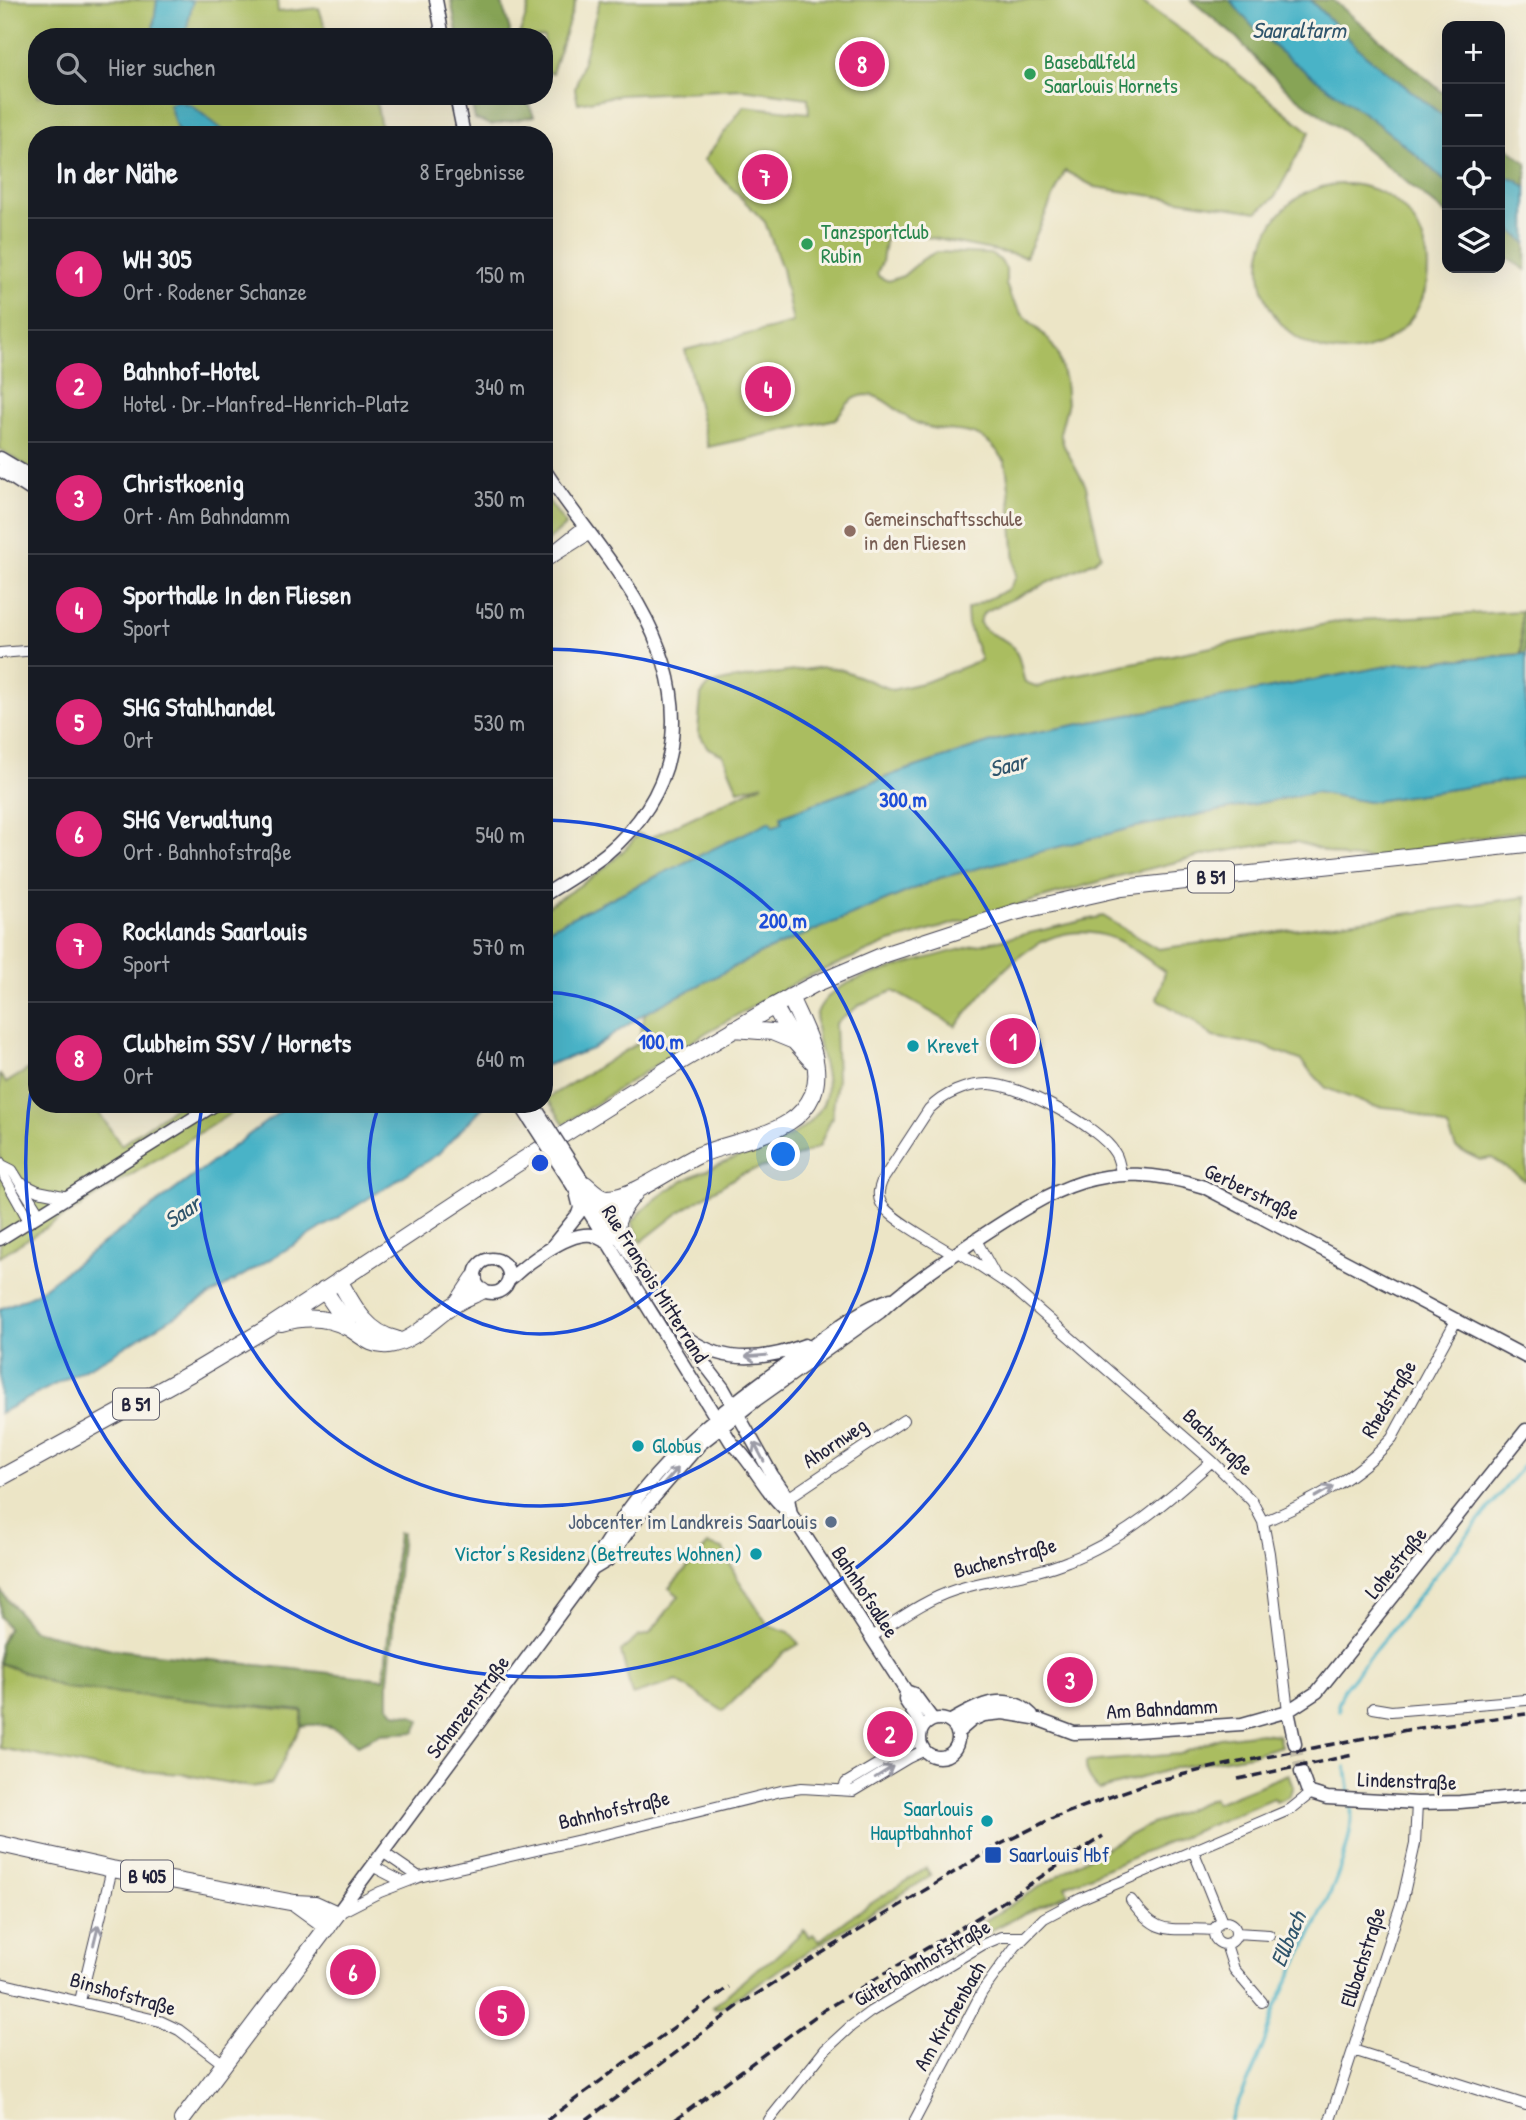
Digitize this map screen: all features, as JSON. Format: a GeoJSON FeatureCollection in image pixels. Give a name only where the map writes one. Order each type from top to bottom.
{"type":"FeatureCollection","features":[{"type":"Feature","properties":{"kind":"main road","name":"B 51"},"geometry":{"type":"LineString","coordinates":[[0,1478],[197,1370],[269,1326],[515,1165],[734,1029],[790,997],[903,947],[1061,900],[1122,888],[1526,844]]}},
{"type":"Feature","properties":{"kind":"main road"},"geometry":{"type":"LineString","coordinates":[[579,1186],[607,1198],[637,1190],[699,1155],[790,1122],[808,1103],[815,1087],[812,1049],[790,997]]}},
{"type":"Feature","properties":{"kind":"main road"},"geometry":{"type":"LineString","coordinates":[[774,1006],[794,1041],[814,1066]]}},
{"type":"Feature","properties":{"kind":"main road"},"geometry":{"type":"LineString","coordinates":[[734,1029],[772,1032],[794,1041]]}},
{"type":"Feature","properties":{"kind":"main road"},"geometry":{"type":"LineString","coordinates":[[612,1239],[618,1216],[637,1190]]}},
{"type":"Feature","properties":{"kind":"main road"},"geometry":{"type":"LineString","coordinates":[[339,1280],[370,1327],[389,1337],[409,1337]]}},
{"type":"Feature","properties":{"kind":"main road"},"geometry":{"type":"LineString","coordinates":[[269,1326],[308,1317],[324,1319],[352,1329],[372,1343],[392,1345],[409,1337],[478,1285]]}},
{"type":"Feature","properties":{"kind":"main road"},"geometry":{"type":"LineString","coordinates":[[324,1290],[352,1329]]}},
{"type":"Feature","properties":{"kind":"main road","name":"B 405"},"geometry":{"type":"LineString","coordinates":[[0,1844],[112,1869],[295,1903],[332,1920]]}},
{"type":"Feature","properties":{"kind":"main road","name":"Bahnhofstraße"},"geometry":{"type":"LineString","coordinates":[[182,2120],[332,1920]]}},
{"type":"Feature","properties":{"kind":"street"},"geometry":{"type":"LineString","coordinates":[[436,0],[441,28]]}},
{"type":"Feature","properties":{"kind":"street"},"geometry":{"type":"LineString","coordinates":[[458,105],[462,126]]}},
{"type":"Feature","properties":{"kind":"street"},"geometry":{"type":"LineString","coordinates":[[0,458],[28,475]]}},
{"type":"Feature","properties":{"kind":"street"},"geometry":{"type":"LineString","coordinates":[[0,470],[28,488]]}},
{"type":"Feature","properties":{"kind":"street"},"geometry":{"type":"LineString","coordinates":[[553,482],[638,603],[657,640],[672,690],[674,719],[664,774],[641,817],[607,853],[553,889]]}},
{"type":"Feature","properties":{"kind":"street"},"geometry":{"type":"LineString","coordinates":[[553,552],[570,533],[575,515]]}},
{"type":"Feature","properties":{"kind":"street"},"geometry":{"type":"LineString","coordinates":[[560,545],[587,530]]}},
{"type":"Feature","properties":{"kind":"street"},"geometry":{"type":"LineString","coordinates":[[553,555],[587,530]]}},
{"type":"Feature","properties":{"kind":"street"},"geometry":{"type":"LineString","coordinates":[[0,653],[28,651]]}},
{"type":"Feature","properties":{"kind":"street","name":"Bachstraße"},"geometry":{"type":"LineString","coordinates":[[1121,1174],[1115,1153],[1105,1140],[1035,1097],[1014,1088],[991,1084],[972,1085],[938,1100],[929,1109],[882,1181],[878,1195],[881,1205],[891,1215],[994,1273],[1212,1461],[1252,1501],[1263,1522],[1269,1553],[1287,1712]]}},
{"type":"Feature","properties":{"kind":"street"},"geometry":{"type":"LineString","coordinates":[[0,1239],[202,1113]]}},
{"type":"Feature","properties":{"kind":"street"},"geometry":{"type":"LineString","coordinates":[[526,1113],[579,1186]]}},
{"type":"Feature","properties":{"kind":"street"},"geometry":{"type":"LineString","coordinates":[[538,1113],[579,1186],[578,1214],[551,1248]]}},
{"type":"Feature","properties":{"kind":"street"},"geometry":{"type":"LineString","coordinates":[[1,1163],[12,1170],[21,1183],[35,1218]]}},
{"type":"Feature","properties":{"kind":"street"},"geometry":{"type":"LineString","coordinates":[[1,1163],[5,1178],[35,1218]]}},
{"type":"Feature","properties":{"kind":"street","name":"Gerberstraße"},"geometry":{"type":"LineString","coordinates":[[956,1253],[1035,1202],[1087,1180],[1121,1174],[1175,1178],[1204,1187],[1526,1357]]}},
{"type":"Feature","properties":{"kind":"street"},"geometry":{"type":"LineString","coordinates":[[21,1183],[38,1191],[68,1197]]}},
{"type":"Feature","properties":{"kind":"street","name":"Rue François Mitterrand"},"geometry":{"type":"LineString","coordinates":[[579,1186],[718,1422]]}},
{"type":"Feature","properties":{"kind":"street"},"geometry":{"type":"LineString","coordinates":[[509,1280],[508,1269],[495,1259],[484,1260],[477,1268],[478,1285],[491,1294],[500,1292],[533,1258],[551,1248],[591,1235],[612,1239]]}},
{"type":"Feature","properties":{"kind":"street","name":"Rue François Mitterrand"},"geometry":{"type":"LineString","coordinates":[[612,1239],[723,1388],[735,1409]]}},
{"type":"Feature","properties":{"kind":"street","name":"Bachstraße"},"geometry":{"type":"LineString","coordinates":[[976,1240],[994,1273]]}},
{"type":"Feature","properties":{"kind":"street"},"geometry":{"type":"LineString","coordinates":[[752,1395],[880,1312],[894,1298],[956,1253]]}},
{"type":"Feature","properties":{"kind":"street"},"geometry":{"type":"LineString","coordinates":[[504,1265],[533,1258]]}},
{"type":"Feature","properties":{"kind":"street"},"geometry":{"type":"LineString","coordinates":[[752,1395],[822,1339],[874,1304],[894,1298]]}},
{"type":"Feature","properties":{"kind":"street","name":"Rhedstraße"},"geometry":{"type":"LineString","coordinates":[[1263,1522],[1294,1508],[1359,1471],[1379,1453],[1392,1438],[1457,1319]]}},
{"type":"Feature","properties":{"kind":"street"},"geometry":{"type":"LineString","coordinates":[[680,1332],[699,1346],[730,1357],[762,1357],[784,1353],[822,1339]]}},
{"type":"Feature","properties":{"kind":"street","name":"Schanzenstraße"},"geometry":{"type":"LineString","coordinates":[[374,1867],[593,1569],[598,1554],[631,1504],[657,1472],[752,1395]]}},
{"type":"Feature","properties":{"kind":"street","name":"Bahnhofsallee"},"geometry":{"type":"LineString","coordinates":[[735,1409],[788,1498],[791,1514]]}},
{"type":"Feature","properties":{"kind":"street","name":"Ahornweg"},"geometry":{"type":"LineString","coordinates":[[788,1498],[904,1420]]}},
{"type":"Feature","properties":{"kind":"street","name":"Bahnhofsallee"},"geometry":{"type":"LineString","coordinates":[[718,1422],[779,1505],[791,1514],[906,1692],[914,1694],[925,1735]]}},
{"type":"Feature","properties":{"kind":"street","name":"Lohestraße"},"geometry":{"type":"LineString","coordinates":[[1287,1712],[1317,1692],[1526,1430]]}},
{"type":"Feature","properties":{"kind":"street","name":"Buchenstraße"},"geometry":{"type":"LineString","coordinates":[[871,1637],[930,1600],[954,1590],[1069,1561],[1103,1544],[1173,1497],[1212,1461]]}},
{"type":"Feature","properties":{"kind":"street"},"geometry":{"type":"LineString","coordinates":[[1373,1708],[1391,1711],[1526,1700]]}},
{"type":"Feature","properties":{"kind":"street"},"geometry":{"type":"LineString","coordinates":[[949,1722],[975,1706],[1000,1702],[1026,1709],[1037,1718]]}},
{"type":"Feature","properties":{"kind":"street"},"geometry":{"type":"LineString","coordinates":[[1287,1712],[1295,1744]]}},
{"type":"Feature","properties":{"kind":"street","name":"Am Bahndamm"},"geometry":{"type":"LineString","coordinates":[[1037,1718],[1074,1733],[1120,1732],[1242,1724],[1287,1712]]}},
{"type":"Feature","properties":{"kind":"street"},"geometry":{"type":"LineString","coordinates":[[957,1734],[972,1720],[984,1715],[1003,1713],[1037,1718]]}},
{"type":"Feature","properties":{"kind":"street"},"geometry":{"type":"LineString","coordinates":[[942,1719],[949,1722],[957,1734],[956,1745],[948,1754],[933,1756],[925,1735],[942,1719]]}},
{"type":"Feature","properties":{"kind":"street","name":"Bahnhofstraße"},"geometry":{"type":"LineString","coordinates":[[332,1920],[403,1882],[419,1877],[781,1791],[802,1788],[843,1790],[846,1783],[925,1735]]}},
{"type":"Feature","properties":{"kind":"street"},"geometry":{"type":"LineString","coordinates":[[1301,1772],[1311,1793]]}},
{"type":"Feature","properties":{"kind":"street","name":"Lindenstraße"},"geometry":{"type":"LineString","coordinates":[[1311,1793],[1319,1797],[1417,1803],[1526,1796]]}},
{"type":"Feature","properties":{"kind":"street","name":"Güterbahnhofstraße"},"geometry":{"type":"LineString","coordinates":[[769,2120],[825,2050],[870,2011],[982,1945],[1000,1937],[1025,1937],[1056,1910],[1291,1810],[1311,1793]]}},
{"type":"Feature","properties":{"kind":"street","name":"Ellbachstraße"},"geometry":{"type":"LineString","coordinates":[[1330,2120],[1411,1867],[1417,1803]]}},
{"type":"Feature","properties":{"kind":"street"},"geometry":{"type":"LineString","coordinates":[[1193,1850],[1218,1926],[1216,1940],[1226,1944]]}},
{"type":"Feature","properties":{"kind":"street"},"geometry":{"type":"LineString","coordinates":[[384,1853],[419,1877]]}},
{"type":"Feature","properties":{"kind":"street"},"geometry":{"type":"LineString","coordinates":[[374,1867],[403,1882]]}},
{"type":"Feature","properties":{"kind":"street","name":"Bahnhofstraße"},"geometry":{"type":"LineString","coordinates":[[332,1920],[374,1867]]}},
{"type":"Feature","properties":{"kind":"street"},"geometry":{"type":"LineString","coordinates":[[80,2001],[112,1869]]}},
{"type":"Feature","properties":{"kind":"street"},"geometry":{"type":"LineString","coordinates":[[1130,1900],[1150,1923],[1163,1929],[1231,1924],[1236,1933]]}},
{"type":"Feature","properties":{"kind":"street"},"geometry":{"type":"LineString","coordinates":[[1236,1933],[1269,1935]]}},
{"type":"Feature","properties":{"kind":"street"},"geometry":{"type":"LineString","coordinates":[[1226,1944],[1233,1940],[1236,1933]]}},
{"type":"Feature","properties":{"kind":"street","name":"Am Kirchenbach"},"geometry":{"type":"LineString","coordinates":[[915,2120],[982,1992],[1025,1937]]}},
{"type":"Feature","properties":{"kind":"street"},"geometry":{"type":"LineString","coordinates":[[1226,1944],[1234,1969],[1262,2002]]}},
{"type":"Feature","properties":{"kind":"street","name":"Binshofstraße"},"geometry":{"type":"LineString","coordinates":[[0,1983],[171,2025],[225,2065]]}},
{"type":"Feature","properties":{"kind":"street"},"geometry":{"type":"LineString","coordinates":[[1353,2050],[1526,2105]]}},
{"type":"Feature","properties":{"kind":"green space"},"geometry":{"type":"Polygon","coordinates":[[[0,0],[277,0],[278,12],[319,8],[325,28],[28,28],[28,105],[377,105],[380,126],[28,126],[28,467],[0,449],[0,0]]]}},
{"type":"Feature","properties":{"kind":"green space"},"geometry":{"type":"Polygon","coordinates":[[[451,0],[501,0],[509,28],[456,28],[451,0]]]}},
{"type":"Feature","properties":{"kind":"green space"},"geometry":{"type":"Polygon","coordinates":[[[531,0],[576,0],[553,70],[553,28],[522,28],[531,0]]]}},
{"type":"Feature","properties":{"kind":"green space"},"geometry":{"type":"Polygon","coordinates":[[[600,0],[1139,0],[1206,48],[1310,132],[1275,197],[1257,212],[1095,187],[1065,171],[1026,257],[887,229],[882,262],[877,273],[888,281],[903,276],[936,252],[990,254],[1000,260],[1006,269],[1006,284],[1011,298],[1058,354],[1065,381],[1067,406],[1060,433],[1064,446],[1086,486],[1101,555],[1095,561],[984,612],[979,622],[987,631],[1011,645],[1019,659],[1025,682],[1038,687],[1063,677],[1341,621],[1521,611],[1521,654],[1399,664],[1001,739],[897,773],[781,816],[783,822],[773,827],[769,822],[553,927],[553,902],[607,866],[638,834],[649,838],[763,784],[738,790],[723,755],[708,748],[698,732],[701,695],[709,685],[824,667],[840,669],[892,690],[926,682],[981,660],[968,624],[967,609],[1009,589],[1016,577],[1010,496],[1004,460],[994,447],[974,434],[919,424],[881,399],[868,395],[853,399],[836,419],[708,447],[685,350],[793,323],[782,269],[765,222],[704,160],[744,106],[809,113],[808,98],[742,89],[620,95],[578,103],[575,89],[600,0]]]}},
{"type":"Feature","properties":{"kind":"green space"},"geometry":{"type":"Polygon","coordinates":[[[1191,0],[1230,0],[1256,30],[1283,54],[1410,149],[1442,178],[1442,211],[1350,136],[1291,93],[1237,38],[1191,0]]]}},
{"type":"Feature","properties":{"kind":"green space"},"geometry":{"type":"Polygon","coordinates":[[[1310,0],[1333,0],[1442,92],[1442,115],[1365,55],[1310,0]]]}},
{"type":"Feature","properties":{"kind":"green space"},"geometry":{"type":"Polygon","coordinates":[[[472,105],[529,105],[534,116],[491,125],[475,119],[472,105]]]}},
{"type":"Feature","properties":{"kind":"green space"},"geometry":{"type":"Polygon","coordinates":[[[1505,145],[1526,163],[1526,188],[1518,181],[1505,177],[1505,145]]]}},
{"type":"Feature","properties":{"kind":"green space"},"geometry":{"type":"Polygon","coordinates":[[[1344,184],[1376,191],[1391,198],[1403,209],[1414,221],[1421,236],[1428,268],[1421,300],[1414,315],[1403,327],[1391,338],[1376,345],[1344,352],[1312,345],[1297,338],[1285,327],[1274,315],[1267,300],[1260,268],[1267,236],[1274,221],[1285,209],[1297,198],[1312,191],[1344,184]]]}},
{"type":"Feature","properties":{"kind":"green space"},"geometry":{"type":"Polygon","coordinates":[[[1505,224],[1526,243],[1526,270],[1505,257],[1505,224]]]}},
{"type":"Feature","properties":{"kind":"green space"},"geometry":{"type":"Polygon","coordinates":[[[553,507],[566,525],[553,536],[553,507]]]}},
{"type":"Feature","properties":{"kind":"green space"},"geometry":{"type":"Polygon","coordinates":[[[1521,611],[1526,611],[1526,654],[1521,654],[1521,611]]]}},
{"type":"Feature","properties":{"kind":"green space"},"geometry":{"type":"Polygon","coordinates":[[[1526,778],[1526,830],[1443,844],[1379,859],[1346,858],[1297,842],[1279,842],[1209,854],[1115,877],[887,943],[802,979],[707,1032],[564,1124],[553,1107],[553,1094],[638,1043],[645,1013],[763,952],[940,878],[1131,828],[1316,792],[1368,802],[1526,778]]]}},
{"type":"Feature","properties":{"kind":"green space"},"geometry":{"type":"Polygon","coordinates":[[[1526,897],[1526,1181],[1492,1158],[1480,1160],[1456,1148],[1448,1128],[1405,1109],[1372,1106],[1326,1088],[1300,1060],[1261,1045],[1213,1037],[1192,1020],[1157,999],[1165,972],[1121,942],[1089,932],[1065,934],[1043,941],[1023,954],[987,988],[956,1026],[893,991],[861,1004],[835,1024],[837,1079],[832,1117],[819,1147],[794,1158],[741,1174],[678,1213],[641,1242],[632,1222],[671,1188],[701,1172],[784,1139],[816,1115],[824,1102],[827,1089],[816,1016],[829,996],[855,980],[943,954],[1103,916],[1158,949],[1526,897]]]}},
{"type":"Feature","properties":{"kind":"green space"},"geometry":{"type":"Polygon","coordinates":[[[28,1070],[28,1113],[99,1113],[121,1145],[166,1113],[231,1113],[0,1256],[0,1075],[6,1083],[28,1070]]]}},
{"type":"Feature","properties":{"kind":"green space"},"geometry":{"type":"Polygon","coordinates":[[[398,1533],[402,1533],[388,1705],[395,1713],[412,1715],[420,1721],[415,1732],[380,1734],[358,1745],[332,1728],[301,1726],[303,1711],[65,1688],[0,1663],[0,1645],[8,1628],[0,1616],[0,1590],[33,1630],[112,1649],[384,1679],[398,1533]]]}},
{"type":"Feature","properties":{"kind":"green space"},"geometry":{"type":"Polygon","coordinates":[[[708,1545],[723,1549],[736,1576],[768,1625],[789,1632],[799,1644],[784,1653],[723,1711],[677,1681],[632,1695],[621,1651],[638,1637],[649,1634],[679,1596],[669,1588],[708,1545]]]}},
{"type":"Feature","properties":{"kind":"green space"},"geometry":{"type":"Polygon","coordinates":[[[0,1663],[65,1688],[303,1711],[301,1726],[272,1783],[251,1787],[181,1774],[98,1768],[0,1748],[0,1663]]]}},
{"type":"Feature","properties":{"kind":"green space"},"geometry":{"type":"Polygon","coordinates":[[[1261,1733],[1278,1735],[1281,1746],[1250,1755],[1178,1767],[1099,1790],[1087,1770],[1086,1762],[1180,1754],[1220,1738],[1261,1733]]]}},
{"type":"Feature","properties":{"kind":"green space"},"geometry":{"type":"Polygon","coordinates":[[[1288,1774],[1293,1787],[1288,1797],[1276,1802],[1274,1798],[1065,1886],[1068,1894],[992,1930],[870,1998],[869,1992],[1085,1859],[1147,1826],[1213,1798],[1216,1803],[1288,1774]]]}},
{"type":"Feature","properties":{"kind":"green space"},"geometry":{"type":"Polygon","coordinates":[[[926,1868],[931,1876],[722,2007],[713,2007],[759,1967],[773,1959],[804,1930],[809,1937],[813,1934],[819,1941],[847,1919],[926,1868]]]}},
{"type":"Feature","properties":{"kind":"water"},"geometry":{"type":"Polygon","coordinates":[[[157,0],[193,0],[187,28],[153,28],[157,0]]]}},
{"type":"Feature","properties":{"kind":"water","name":"Saaraltarm"},"geometry":{"type":"Polygon","coordinates":[[[1230,0],[1310,0],[1365,55],[1442,115],[1442,178],[1384,128],[1283,54],[1230,0]]]}},
{"type":"Feature","properties":{"kind":"water"},"geometry":{"type":"Polygon","coordinates":[[[169,105],[191,105],[218,126],[176,126],[169,105]]]}},
{"type":"Feature","properties":{"kind":"water"},"geometry":{"type":"Polygon","coordinates":[[[1505,177],[1518,181],[1526,188],[1526,243],[1505,224],[1505,177]]]}},
{"type":"Feature","properties":{"kind":"water","name":"Saar"},"geometry":{"type":"Polygon","coordinates":[[[1526,654],[1526,778],[1368,802],[1316,792],[1131,828],[940,878],[763,952],[645,1013],[592,1049],[553,1063],[553,927],[770,821],[773,827],[782,823],[781,816],[897,773],[1001,739],[1399,664],[1526,654]]]}},
{"type":"Feature","properties":{"kind":"water","name":"Saar"},"geometry":{"type":"Polygon","coordinates":[[[278,1113],[477,1113],[438,1154],[317,1231],[104,1359],[0,1413],[0,1309],[35,1294],[278,1113]]]}},
{"type":"Feature","properties":{"kind":"waterway","name":"Ellbach"},"geometry":{"type":"LineString","coordinates":[[1339,1711],[1338,1705],[1344,1689],[1526,1462]]}},
{"type":"Feature","properties":{"kind":"waterway","name":"Ellbach"},"geometry":{"type":"LineString","coordinates":[[1346,1767],[1350,1796]]}},
{"type":"Feature","properties":{"kind":"waterway","name":"Ellbach"},"geometry":{"type":"LineString","coordinates":[[1230,2120],[1259,2055],[1274,2011],[1337,1876],[1351,1826],[1351,1804]]}},
{"type":"Feature","properties":{"kind":"tunnel"},"geometry":{"type":"LineString","coordinates":[[1295,1744],[1301,1772]]}},
{"type":"Feature","properties":{"kind":"railway"},"geometry":{"type":"LineString","coordinates":[[586,2120],[741,2004],[997,1846],[1055,1817],[1148,1783],[1214,1767],[1412,1729],[1526,1714]]}},
{"type":"Feature","properties":{"kind":"railway"},"geometry":{"type":"LineString","coordinates":[[1238,1779],[1353,1755]]}},
{"type":"Feature","properties":{"kind":"railway"},"geometry":{"type":"LineString","coordinates":[[675,2120],[824,2010],[992,1909],[1103,1836]]}},
{"type":"Feature","properties":{"kind":"railway"},"geometry":{"type":"LineString","coordinates":[[547,2120],[729,1987]]}},
{"type":"Feature","properties":{"kind":"place","name":"Clubheim SSV / Hornets"},"geometry":{"type":"Point","coordinates":[862,64]}},
{"type":"Feature","properties":{"kind":"place","name":"Baseballfeld Saarlouis Hornets"},"geometry":{"type":"Point","coordinates":[1030,74]}},
{"type":"Feature","properties":{"kind":"place","name":"Rocklands Saarlouis"},"geometry":{"type":"Point","coordinates":[765,177]}},
{"type":"Feature","properties":{"kind":"place","name":"Tanzsportclub Rubin"},"geometry":{"type":"Point","coordinates":[807,244]}},
{"type":"Feature","properties":{"kind":"place","name":"Sporthalle In den Fliesen"},"geometry":{"type":"Point","coordinates":[768,389]}},
{"type":"Feature","properties":{"kind":"place","name":"Gemeinschaftsschule in den Fliesen"},"geometry":{"type":"Point","coordinates":[850,531]}},
{"type":"Feature","properties":{"kind":"place","name":"WH 305"},"geometry":{"type":"Point","coordinates":[1013,1041]}},
{"type":"Feature","properties":{"kind":"place","name":"Krevet"},"geometry":{"type":"Point","coordinates":[913,1046]}},
{"type":"Feature","properties":{"kind":"place","name":"Globus"},"geometry":{"type":"Point","coordinates":[638,1446]}},
{"type":"Feature","properties":{"kind":"place","name":"Jobcenter im Landkreis Saarlouis"},"geometry":{"type":"Point","coordinates":[831,1522]}},
{"type":"Feature","properties":{"kind":"place","name":"Victor’s Residenz (Betreutes Wohnen)"},"geometry":{"type":"Point","coordinates":[756,1554]}},
{"type":"Feature","properties":{"kind":"place","name":"Christkoenig"},"geometry":{"type":"Point","coordinates":[1070,1680]}},
{"type":"Feature","properties":{"kind":"place","name":"Bahnhof-Hotel"},"geometry":{"type":"Point","coordinates":[890,1734]}},
{"type":"Feature","properties":{"kind":"place","name":"Saarlouis Hauptbahnhof"},"geometry":{"type":"Point","coordinates":[987,1821]}},
{"type":"Feature","properties":{"kind":"place","name":"Saarlouis Hbf"},"geometry":{"type":"Point","coordinates":[993,1855]}},
{"type":"Feature","properties":{"kind":"place","name":"SHG Verwaltung"},"geometry":{"type":"Point","coordinates":[353,1972]}},
{"type":"Feature","properties":{"kind":"place","name":"SHG Stahlhandel"},"geometry":{"type":"Point","coordinates":[502,2013]}}]}
